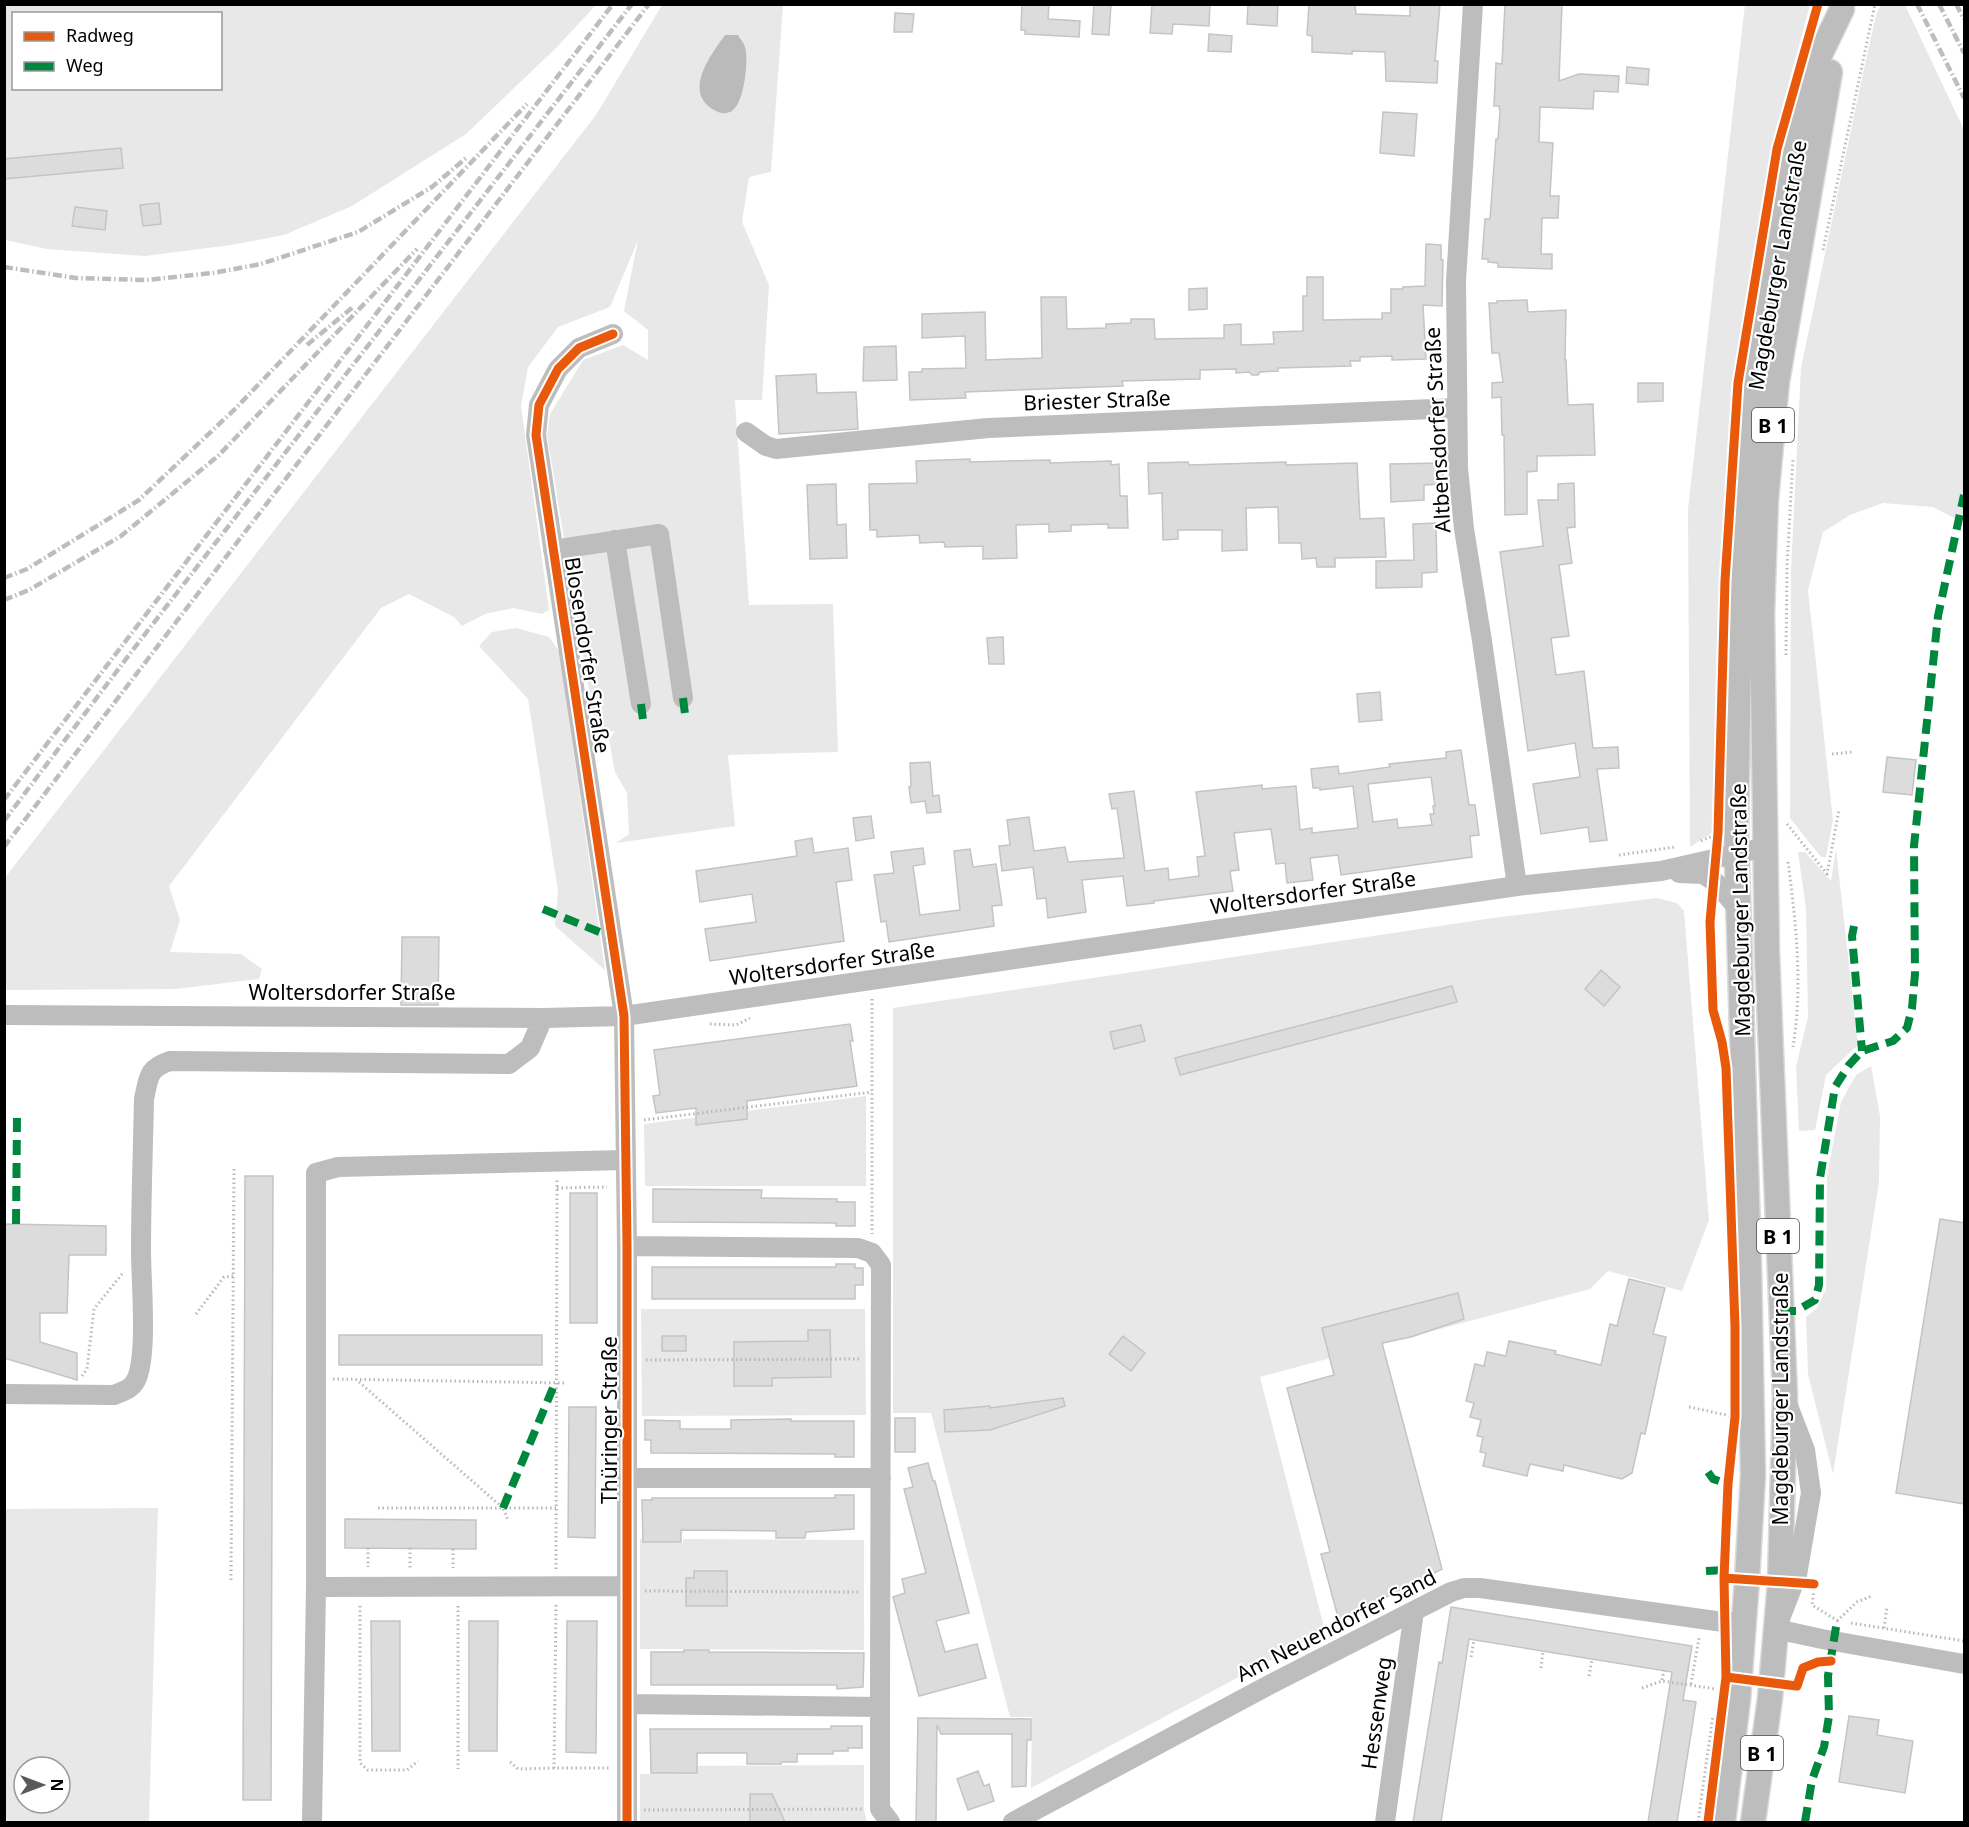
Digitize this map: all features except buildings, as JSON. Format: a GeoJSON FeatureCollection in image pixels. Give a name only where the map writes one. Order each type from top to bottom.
{"type":"FeatureCollection","features":[{"type":"Feature","properties":{"kind":"main road","name":"Magdeburger Landstraße"},"geometry":{"type":"LineString","coordinates":[[1753,1822],[1770,1698],[1780,1582],[1785,1396],[1767,953],[1777,851],[1762,614],[1766,499],[1777,382],[1812,168],[1842,7]]}},
{"type":"Feature","properties":{"kind":"main road","name":"Magdeburger Landstraße"},"geometry":{"type":"LineString","coordinates":[[1723,1822],[1738,1700],[1753,1475],[1738,908],[1740,603],[1755,380],[1794,157],[1817,61],[1842,7]]}},
{"type":"Feature","properties":{"kind":"main road"},"geometry":{"type":"LineString","coordinates":[[1744,1622],[1776,1629]]}},
{"type":"Feature","properties":{"kind":"street","name":"Altbensdorfer Straße"},"geometry":{"type":"LineString","coordinates":[[1473,4],[1456,281],[1458,468],[1464,529],[1516,886]]}},
{"type":"Feature","properties":{"kind":"street","name":"Blosendorfer Straße"},"geometry":{"type":"LineString","coordinates":[[613,334],[579,348],[558,369],[539,405],[536,435],[624,1017]]}},
{"type":"Feature","properties":{"kind":"street","name":"Briester Straße"},"geometry":{"type":"LineString","coordinates":[[746,432],[766,446],[776,448],[988,428],[1456,408]]}},
{"type":"Feature","properties":{"kind":"street"},"geometry":{"type":"LineString","coordinates":[[553,550],[659,534],[683,698]]}},
{"type":"Feature","properties":{"kind":"street"},"geometry":{"type":"LineString","coordinates":[[615,540],[641,704]]}},
{"type":"Feature","properties":{"kind":"street","name":"Woltersdorfer Straße"},"geometry":{"type":"LineString","coordinates":[[4,1015],[624,1017],[858,975],[1516,886],[1661,872],[1738,855],[1777,851]]}},
{"type":"Feature","properties":{"kind":"street","name":"Woltersdorfer Straße"},"geometry":{"type":"LineString","coordinates":[[1661,872],[1703,874],[1715,882],[1738,908]]}},
{"type":"Feature","properties":{"kind":"street","name":"Thüringer Straße"},"geometry":{"type":"LineString","coordinates":[[624,1017],[627,1187],[627,1816]]}},
{"type":"Feature","properties":{"kind":"street"},"geometry":{"type":"LineString","coordinates":[[4,1394],[114,1395],[130,1389],[136,1380],[141,1360],[144,1099],[149,1075],[156,1066],[170,1061],[509,1064],[530,1048],[543,1018]]}},
{"type":"Feature","properties":{"kind":"street"},"geometry":{"type":"LineString","coordinates":[[312,1822],[316,1587],[316,1173],[338,1167],[626,1160]]}},
{"type":"Feature","properties":{"kind":"street"},"geometry":{"type":"LineString","coordinates":[[627,1246],[858,1248],[872,1252],[881,1265],[880,1707],[885,1816]]}},
{"type":"Feature","properties":{"kind":"street","name":"Thüringer Straße"},"geometry":{"type":"LineString","coordinates":[[627,1478],[881,1478]]}},
{"type":"Feature","properties":{"kind":"street"},"geometry":{"type":"LineString","coordinates":[[316,1587],[556,1586],[627,1589]]}},
{"type":"Feature","properties":{"kind":"street","name":"Am Neuendorfer Sand"},"geometry":{"type":"LineString","coordinates":[[1013,1822],[1046,1814],[1269,1686],[1451,1592],[1464,1588],[1480,1588],[1712,1621],[1744,1622]]}},
{"type":"Feature","properties":{"kind":"street","name":"Hessenweg"},"geometry":{"type":"LineString","coordinates":[[1385,1822],[1414,1611]]}},
{"type":"Feature","properties":{"kind":"street"},"geometry":{"type":"LineString","coordinates":[[1776,1629],[1822,1640],[1965,1664]]}},
{"type":"Feature","properties":{"kind":"street"},"geometry":{"type":"LineString","coordinates":[[627,1704],[880,1707]]}},
{"type":"Feature","properties":{"kind":"path"},"geometry":{"type":"LineString","coordinates":[[1822,252],[1874,6]]}},
{"type":"Feature","properties":{"kind":"path"},"geometry":{"type":"LineString","coordinates":[[1786,659],[1787,567],[1793,450]]}},
{"type":"Feature","properties":{"kind":"path"},"geometry":{"type":"LineString","coordinates":[[1832,754],[1853,752]]}},
{"type":"Feature","properties":{"kind":"path"},"geometry":{"type":"LineString","coordinates":[[1784,820],[1785,832]]}},
{"type":"Feature","properties":{"kind":"path"},"geometry":{"type":"LineString","coordinates":[[1777,851],[1796,936],[1797,1021],[1792,1056]]}},
{"type":"Feature","properties":{"kind":"path"},"geometry":{"type":"LineString","coordinates":[[872,999],[872,1252]]}},
{"type":"Feature","properties":{"kind":"path"},"geometry":{"type":"LineString","coordinates":[[626,1122],[872,1092]]}},
{"type":"Feature","properties":{"kind":"path"},"geometry":{"type":"LineString","coordinates":[[554,1768],[557,1162]]}},
{"type":"Feature","properties":{"kind":"path"},"geometry":{"type":"LineString","coordinates":[[231,1580],[234,1168]]}},
{"type":"Feature","properties":{"kind":"path"},"geometry":{"type":"LineString","coordinates":[[557,1188],[627,1187]]}},
{"type":"Feature","properties":{"kind":"path"},"geometry":{"type":"LineString","coordinates":[[69,1394],[87,1369],[94,1309],[141,1251]]}},
{"type":"Feature","properties":{"kind":"path"},"geometry":{"type":"LineString","coordinates":[[196,1314],[224,1277],[233,1276]]}},
{"type":"Feature","properties":{"kind":"path"},"geometry":{"type":"LineString","coordinates":[[627,1360],[881,1359]]}},
{"type":"Feature","properties":{"kind":"path"},"geometry":{"type":"LineString","coordinates":[[316,1378],[358,1381],[565,1383]]}},
{"type":"Feature","properties":{"kind":"path"},"geometry":{"type":"LineString","coordinates":[[358,1381],[503,1508],[508,1520]]}},
{"type":"Feature","properties":{"kind":"path"},"geometry":{"type":"LineString","coordinates":[[1689,1407],[1735,1417]]}},
{"type":"Feature","properties":{"kind":"path"},"geometry":{"type":"LineString","coordinates":[[378,1508],[556,1508]]}},
{"type":"Feature","properties":{"kind":"path"},"geometry":{"type":"LineString","coordinates":[[1814,1584],[1812,1605],[1837,1621],[1965,1641]]}},
{"type":"Feature","properties":{"kind":"path"},"geometry":{"type":"LineString","coordinates":[[360,1586],[360,1763],[368,1770],[407,1770],[418,1761]]}},
{"type":"Feature","properties":{"kind":"path"},"geometry":{"type":"LineString","coordinates":[[458,1586],[458,1769]]}},
{"type":"Feature","properties":{"kind":"path"},"geometry":{"type":"LineString","coordinates":[[627,1589],[880,1592]]}},
{"type":"Feature","properties":{"kind":"path"},"geometry":{"type":"LineString","coordinates":[[1837,1621],[1857,1602],[1872,1596]]}},
{"type":"Feature","properties":{"kind":"path"},"geometry":{"type":"LineString","coordinates":[[1884,1628],[1887,1607]]}},
{"type":"Feature","properties":{"kind":"path"},"geometry":{"type":"LineString","coordinates":[[1690,1685],[1699,1636]]}},
{"type":"Feature","properties":{"kind":"path"},"geometry":{"type":"LineString","coordinates":[[1471,1657],[1474,1640]]}},
{"type":"Feature","properties":{"kind":"path"},"geometry":{"type":"LineString","coordinates":[[1541,1668],[1543,1651]]}},
{"type":"Feature","properties":{"kind":"path"},"geometry":{"type":"LineString","coordinates":[[1589,1676],[1592,1659]]}},
{"type":"Feature","properties":{"kind":"path"},"geometry":{"type":"LineString","coordinates":[[1662,1681],[1664,1670]]}},
{"type":"Feature","properties":{"kind":"path"},"geometry":{"type":"LineString","coordinates":[[1642,1688],[1662,1681],[1690,1685],[1716,1689],[1719,1699]]}},
{"type":"Feature","properties":{"kind":"path"},"geometry":{"type":"LineString","coordinates":[[1719,1699],[1725,1688]]}},
{"type":"Feature","properties":{"kind":"path"},"geometry":{"type":"LineString","coordinates":[[1715,1776],[1718,1711]]}},
{"type":"Feature","properties":{"kind":"path"},"geometry":{"type":"LineString","coordinates":[[1698,1822],[1718,1711]]}},
{"type":"Feature","properties":{"kind":"path"},"geometry":{"type":"LineString","coordinates":[[510,1762],[518,1769],[627,1768]]}},
{"type":"Feature","properties":{"kind":"path"},"geometry":{"type":"LineString","coordinates":[[627,1816],[885,1816]]}},
{"type":"Feature","properties":{"kind":"shaded area"},"geometry":{"type":"Polygon","coordinates":[[[1745,4],[1810,5],[1773,141],[1734,379],[1721,579],[1715,831],[1690,847],[1688,509],[1745,4]]]}},
{"type":"Feature","properties":{"kind":"shaded area"},"geometry":{"type":"Polygon","coordinates":[[[4,5],[596,5],[556,48],[466,134],[352,206],[284,235],[231,245],[145,256],[47,249],[5,240],[4,5]]]}},
{"type":"Feature","properties":{"kind":"shaded area"},"geometry":{"type":"Polygon","coordinates":[[[662,5],[783,5],[771,172],[749,177],[742,222],[769,285],[762,400],[735,400],[749,605],[833,604],[838,752],[728,755],[735,826],[616,843],[629,834],[627,793],[615,772],[609,740],[615,731],[596,734],[547,435],[550,414],[583,360],[623,345],[648,360],[648,330],[624,311],[638,240],[610,307],[558,327],[528,367],[521,406],[549,610],[542,614],[513,608],[485,614],[462,626],[454,617],[409,594],[381,608],[169,886],[180,920],[170,952],[241,954],[262,969],[259,979],[176,989],[5,990],[4,879],[596,115],[662,5]]]}},
{"type":"Feature","properties":{"kind":"shaded area"},"geometry":{"type":"Polygon","coordinates":[[[1881,5],[1905,5],[1964,130],[1964,523],[1933,507],[1883,503],[1850,515],[1823,532],[1808,590],[1833,820],[1826,857],[1821,857],[1790,818],[1791,570],[1801,368],[1862,78],[1876,15],[1881,5]]]}},
{"type":"Feature","properties":{"kind":"shaded area"},"geometry":{"type":"Polygon","coordinates":[[[725,35],[738,35],[745,47],[745,80],[737,106],[729,112],[720,113],[706,103],[701,94],[700,84],[707,63],[725,35]]]}},
{"type":"Feature","properties":{"kind":"shaded area"},"geometry":{"type":"Polygon","coordinates":[[[516,628],[549,637],[559,651],[605,970],[555,926],[558,891],[528,699],[479,646],[492,632],[516,628]]]}},
{"type":"Feature","properties":{"kind":"shaded area"},"geometry":{"type":"Polygon","coordinates":[[[1836,849],[1858,1045],[1826,1075],[1815,1130],[1799,1131],[1796,1067],[1808,1017],[1806,909],[1798,852],[1805,852],[1831,881],[1836,849]]]}},
{"type":"Feature","properties":{"kind":"shaded area"},"geometry":{"type":"Polygon","coordinates":[[[1657,898],[1677,903],[1684,911],[1709,1220],[1682,1291],[1608,1271],[1590,1289],[1260,1377],[1325,1631],[1031,1788],[1032,1717],[1010,1717],[931,1413],[893,1413],[893,1008],[1493,918],[1657,898]]]}},
{"type":"Feature","properties":{"kind":"shaded area"},"geometry":{"type":"Polygon","coordinates":[[[1871,1066],[1880,1116],[1879,1182],[1833,1474],[1808,1374],[1806,1317],[1817,1308],[1826,1289],[1827,1176],[1841,1102],[1856,1075],[1871,1066]]]}},
{"type":"Feature","properties":{"kind":"shaded area"},"geometry":{"type":"Polygon","coordinates":[[[866,1096],[866,1186],[645,1186],[644,1124],[866,1096]]]}},
{"type":"Feature","properties":{"kind":"shaded area"},"geometry":{"type":"Polygon","coordinates":[[[641,1309],[865,1309],[866,1415],[642,1416],[641,1309]]]}},
{"type":"Feature","properties":{"kind":"shaded area"},"geometry":{"type":"Polygon","coordinates":[[[158,1508],[149,1822],[5,1822],[5,1509],[158,1508]]]}},
{"type":"Feature","properties":{"kind":"shaded area"},"geometry":{"type":"Polygon","coordinates":[[[640,1539],[670,1539],[670,1543],[683,1543],[683,1539],[864,1540],[864,1650],[640,1649],[640,1539]]]}},
{"type":"Feature","properties":{"kind":"shaded area"},"geometry":{"type":"Polygon","coordinates":[[[864,1765],[864,1809],[867,1822],[640,1822],[640,1774],[676,1774],[677,1766],[864,1765]]]}},
{"type":"Feature","properties":{"kind":"railway"},"geometry":{"type":"LineString","coordinates":[[4,800],[613,4]]}},
{"type":"Feature","properties":{"kind":"railway"},"geometry":{"type":"LineString","coordinates":[[4,821],[132,651],[632,4]]}},
{"type":"Feature","properties":{"kind":"railway"},"geometry":{"type":"LineString","coordinates":[[4,847],[649,4]]}},
{"type":"Feature","properties":{"kind":"railway"},"geometry":{"type":"LineString","coordinates":[[1917,4],[1964,98]]}},
{"type":"Feature","properties":{"kind":"railway"},"geometry":{"type":"LineString","coordinates":[[1939,4],[1964,53]]}},
{"type":"Feature","properties":{"kind":"railway"},"geometry":{"type":"LineString","coordinates":[[1956,4],[1964,19]]}},
{"type":"Feature","properties":{"kind":"railway"},"geometry":{"type":"LineString","coordinates":[[4,578],[27,569],[139,500],[236,408],[527,104]]}},
{"type":"Feature","properties":{"kind":"railway"},"geometry":{"type":"LineString","coordinates":[[4,267],[76,278],[146,280],[213,273],[261,264],[358,232],[432,187],[466,158]]}},
{"type":"Feature","properties":{"kind":"railway"},"geometry":{"type":"LineString","coordinates":[[4,600],[29,590],[121,536],[218,456],[417,249]]}},
{"type":"Feature","properties":{"kind":"railway"},"geometry":{"type":"LineString","coordinates":[[307,345],[353,307]]}},
{"type":"Feature","properties":{"kind":"marked path"},"geometry":{"type":"LineString","coordinates":[[1781,1311],[1796,1311],[1815,1300],[1819,1285],[1820,1178],[1835,1087],[1849,1065],[1862,1051],[1893,1041],[1907,1028],[1912,1008],[1915,974],[1914,846],[1938,616],[1964,495]]}},
{"type":"Feature","properties":{"kind":"marked path"},"geometry":{"type":"LineString","coordinates":[[683,698],[685,714]]}},
{"type":"Feature","properties":{"kind":"marked path"},"geometry":{"type":"LineString","coordinates":[[641,704],[643,720]]}},
{"type":"Feature","properties":{"kind":"marked path"},"geometry":{"type":"LineString","coordinates":[[543,909],[614,938]]}},
{"type":"Feature","properties":{"kind":"marked path"},"geometry":{"type":"LineString","coordinates":[[1854,926],[1852,936],[1862,1051]]}},
{"type":"Feature","properties":{"kind":"marked path"},"geometry":{"type":"LineString","coordinates":[[16,1224],[17,1118]]}},
{"type":"Feature","properties":{"kind":"marked path"},"geometry":{"type":"LineString","coordinates":[[503,1508],[555,1383]]}},
{"type":"Feature","properties":{"kind":"marked path"},"geometry":{"type":"LineString","coordinates":[[1708,1472],[1713,1479],[1728,1484]]}},
{"type":"Feature","properties":{"kind":"marked path"},"geometry":{"type":"LineString","coordinates":[[1706,1571],[1724,1570]]}},
{"type":"Feature","properties":{"kind":"marked path"},"geometry":{"type":"LineString","coordinates":[[1805,1822],[1812,1780],[1824,1747],[1829,1716],[1828,1676],[1837,1621]]}},
{"type":"Feature","properties":{"kind":"cycle path"},"geometry":{"type":"LineString","coordinates":[[1708,1822],[1726,1677],[1724,1578],[1728,1484],[1735,1417],[1735,1327],[1726,1068],[1713,1010],[1710,922],[1718,833],[1725,581],[1738,383],[1777,149],[1818,4]]}},
{"type":"Feature","properties":{"kind":"cycle path"},"geometry":{"type":"LineString","coordinates":[[613,334],[579,348],[558,369],[539,405],[536,435],[624,1016],[627,1246],[627,1822]]}},
{"type":"Feature","properties":{"kind":"cycle path"},"geometry":{"type":"LineString","coordinates":[[1724,1578],[1814,1584]]}},
{"type":"Feature","properties":{"kind":"cycle path"},"geometry":{"type":"LineString","coordinates":[[1726,1677],[1797,1686],[1803,1668],[1818,1662],[1831,1661]]}}]}
